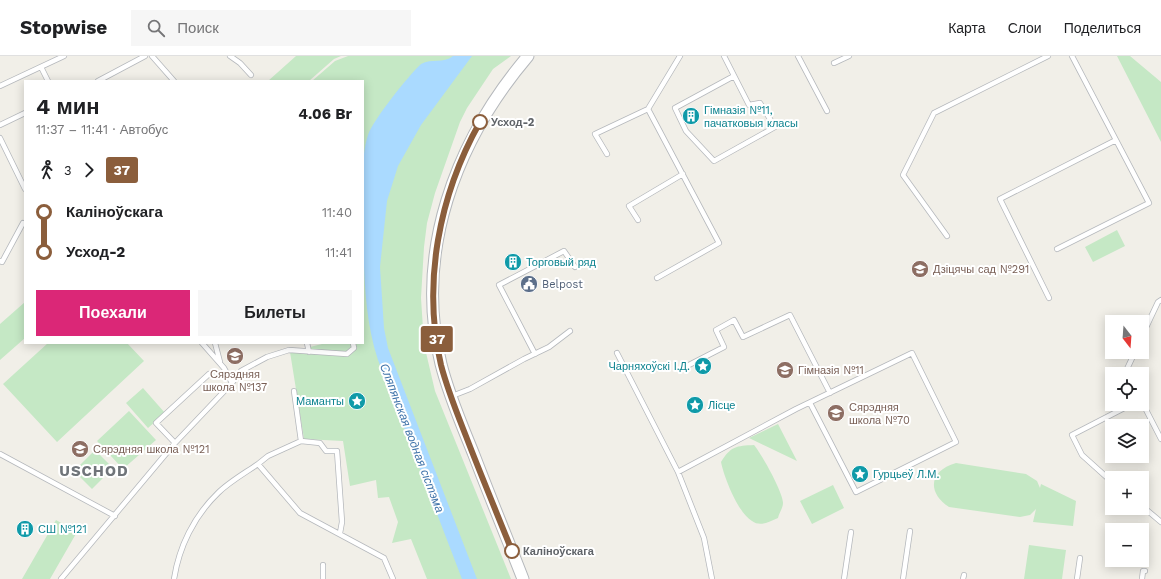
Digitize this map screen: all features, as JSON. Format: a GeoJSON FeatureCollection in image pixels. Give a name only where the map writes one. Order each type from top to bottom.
{"type":"FeatureCollection","features":[{"type":"Feature","properties":{"kind":"street"},"geometry":{"type":"LineString","coordinates":[[523,579],[450,396],[441,363],[434,314],[434,273],[441,218],[451,187],[473,134],[494,100],[528,56]]}},
{"type":"Feature","properties":{"kind":"lane"},"geometry":{"type":"LineString","coordinates":[[0,86],[64,56]]}},
{"type":"Feature","properties":{"kind":"lane"},"geometry":{"type":"LineString","coordinates":[[100,80],[145,56]]}},
{"type":"Feature","properties":{"kind":"lane"},"geometry":{"type":"LineString","coordinates":[[152,56],[173,80]]}},
{"type":"Feature","properties":{"kind":"lane"},"geometry":{"type":"LineString","coordinates":[[230,56],[240,63],[251,75]]}},
{"type":"Feature","properties":{"kind":"lane"},"geometry":{"type":"LineString","coordinates":[[607,154],[595,134],[648,109],[680,56]]}},
{"type":"Feature","properties":{"kind":"lane"},"geometry":{"type":"LineString","coordinates":[[724,56],[749,105],[760,103],[775,127],[714,161],[686,131],[675,108],[734,76]]}},
{"type":"Feature","properties":{"kind":"lane"},"geometry":{"type":"LineString","coordinates":[[798,56],[827,111]]}},
{"type":"Feature","properties":{"kind":"lane"},"geometry":{"type":"LineString","coordinates":[[834,63],[849,56]]}},
{"type":"Feature","properties":{"kind":"lane"},"geometry":{"type":"LineString","coordinates":[[947,236],[903,175],[934,113],[1048,56]]}},
{"type":"Feature","properties":{"kind":"lane"},"geometry":{"type":"LineString","coordinates":[[1057,249],[1149,203],[1072,56]]}},
{"type":"Feature","properties":{"kind":"lane"},"geometry":{"type":"LineString","coordinates":[[41,67],[48,80]]}},
{"type":"Feature","properties":{"kind":"lane"},"geometry":{"type":"LineString","coordinates":[[648,109],[720,243],[657,278]]}},
{"type":"Feature","properties":{"kind":"lane"},"geometry":{"type":"LineString","coordinates":[[0,125],[24,113]]}},
{"type":"Feature","properties":{"kind":"lane"},"geometry":{"type":"LineString","coordinates":[[0,138],[24,188]]}},
{"type":"Feature","properties":{"kind":"lane"},"geometry":{"type":"LineString","coordinates":[[1049,298],[1000,199],[1116,140]]}},
{"type":"Feature","properties":{"kind":"lane"},"geometry":{"type":"LineString","coordinates":[[638,220],[629,206],[682,174]]}},
{"type":"Feature","properties":{"kind":"lane"},"geometry":{"type":"LineString","coordinates":[[0,261],[2,262],[23,223]]}},
{"type":"Feature","properties":{"kind":"lane"},"geometry":{"type":"LineString","coordinates":[[535,354],[499,286],[564,251],[576,267]]}},
{"type":"Feature","properties":{"kind":"lane"},"geometry":{"type":"LineString","coordinates":[[1149,321],[1158,302],[1161,300]]}},
{"type":"Feature","properties":{"kind":"lane"},"geometry":{"type":"LineString","coordinates":[[687,366],[724,347],[716,330],[734,320],[744,337],[790,315],[830,393]]}},
{"type":"Feature","properties":{"kind":"lane"},"geometry":{"type":"LineString","coordinates":[[450,396],[470,389],[549,347],[570,331]]}},
{"type":"Feature","properties":{"kind":"lane"},"geometry":{"type":"LineString","coordinates":[[203,344],[221,363]]}},
{"type":"Feature","properties":{"kind":"lane"},"geometry":{"type":"LineString","coordinates":[[215,344],[221,363],[232,383]]}},
{"type":"Feature","properties":{"kind":"lane"},"geometry":{"type":"LineString","coordinates":[[307,344],[309,352]]}},
{"type":"Feature","properties":{"kind":"lane"},"geometry":{"type":"LineString","coordinates":[[61,579],[175,443],[232,383],[241,371],[267,357],[289,350],[347,354],[354,348],[353,344]]}},
{"type":"Feature","properties":{"kind":"lane"},"geometry":{"type":"LineString","coordinates":[[617,353],[678,472],[704,538],[712,579]]}},
{"type":"Feature","properties":{"kind":"lane"},"geometry":{"type":"LineString","coordinates":[[678,472],[810,403],[912,353],[956,442],[856,492],[810,403]]}},
{"type":"Feature","properties":{"kind":"lane"},"geometry":{"type":"LineString","coordinates":[[175,443],[156,423],[209,374]]}},
{"type":"Feature","properties":{"kind":"lane"},"geometry":{"type":"LineString","coordinates":[[294,391],[301,441]]}},
{"type":"Feature","properties":{"kind":"lane"},"geometry":{"type":"LineString","coordinates":[[1105,476],[1082,455],[1072,435],[1118,411]]}},
{"type":"Feature","properties":{"kind":"lane"},"geometry":{"type":"LineString","coordinates":[[1147,411],[1161,439]]}},
{"type":"Feature","properties":{"kind":"lane"},"geometry":{"type":"LineString","coordinates":[[174,579],[177,559],[195,521],[218,493],[268,456],[301,441],[320,442],[326,451],[337,451],[342,522],[340,533]]}},
{"type":"Feature","properties":{"kind":"lane"},"geometry":{"type":"LineString","coordinates":[[0,454],[115,516]]}},
{"type":"Feature","properties":{"kind":"lane"},"geometry":{"type":"LineString","coordinates":[[258,464],[300,513],[340,533],[384,558],[393,579]]}},
{"type":"Feature","properties":{"kind":"lane"},"geometry":{"type":"LineString","coordinates":[[1149,512],[1161,522]]}},
{"type":"Feature","properties":{"kind":"lane"},"geometry":{"type":"LineString","coordinates":[[903,579],[910,531]]}},
{"type":"Feature","properties":{"kind":"lane"},"geometry":{"type":"LineString","coordinates":[[844,579],[851,532]]}},
{"type":"Feature","properties":{"kind":"lane"},"geometry":{"type":"LineString","coordinates":[[1077,579],[1080,558]]}},
{"type":"Feature","properties":{"kind":"lane"},"geometry":{"type":"LineString","coordinates":[[323,565],[323,579]]}},
{"type":"Feature","properties":{"kind":"lane"},"geometry":{"type":"LineString","coordinates":[[1142,579],[1143,571],[1145,571]]}},
{"type":"Feature","properties":{"kind":"green space"},"geometry":{"type":"Polygon","coordinates":[[[296,56],[341,56],[334,59],[310,80],[269,80],[296,56]]]}},
{"type":"Feature","properties":{"kind":"green space"},"geometry":{"type":"Polygon","coordinates":[[[348,56],[511,56],[493,69],[467,108],[460,122],[435,193],[427,223],[421,298],[424,344],[435,391],[511,579],[427,579],[411,539],[392,543],[398,522],[389,497],[378,498],[376,480],[350,486],[343,441],[304,439],[290,352],[322,344],[364,344],[364,80],[313,80],[335,61],[348,56]]]}},
{"type":"Feature","properties":{"kind":"green space"},"geometry":{"type":"Polygon","coordinates":[[[1117,56],[1130,56],[1161,82],[1161,142],[1117,56]]]}},
{"type":"Feature","properties":{"kind":"green space"},"geometry":{"type":"Polygon","coordinates":[[[1117,230],[1125,246],[1093,262],[1085,247],[1117,230]]]}},
{"type":"Feature","properties":{"kind":"green space"},"geometry":{"type":"Polygon","coordinates":[[[24,303],[24,339],[0,360],[0,324],[24,303]]]}},
{"type":"Feature","properties":{"kind":"green space"},"geometry":{"type":"Polygon","coordinates":[[[47,344],[128,344],[144,361],[57,442],[3,384],[47,344]]]}},
{"type":"Feature","properties":{"kind":"green space"},"geometry":{"type":"Polygon","coordinates":[[[143,388],[165,413],[148,428],[126,403],[143,388]]]}},
{"type":"Feature","properties":{"kind":"green space"},"geometry":{"type":"Polygon","coordinates":[[[129,411],[156,440],[123,469],[97,441],[129,411]]]}},
{"type":"Feature","properties":{"kind":"green space"},"geometry":{"type":"Polygon","coordinates":[[[778,424],[797,461],[749,438],[778,424]]]}},
{"type":"Feature","properties":{"kind":"green space"},"geometry":{"type":"Polygon","coordinates":[[[754,445],[776,482],[783,503],[778,518],[761,524],[752,521],[742,511],[728,485],[721,462],[734,448],[754,445]]]}},
{"type":"Feature","properties":{"kind":"green space"},"geometry":{"type":"Polygon","coordinates":[[[95,450],[113,468],[92,489],[74,471],[95,450]]]}},
{"type":"Feature","properties":{"kind":"green space"},"geometry":{"type":"Polygon","coordinates":[[[956,463],[1026,474],[1037,481],[1040,488],[1041,484],[1076,501],[1073,526],[1033,522],[1036,509],[1030,515],[1020,517],[949,507],[937,495],[934,488],[934,482],[936,476],[941,471],[947,466],[956,463]]]}},
{"type":"Feature","properties":{"kind":"green space"},"geometry":{"type":"Polygon","coordinates":[[[833,485],[844,508],[812,524],[800,501],[833,485]]]}},
{"type":"Feature","properties":{"kind":"green space"},"geometry":{"type":"Polygon","coordinates":[[[56,520],[77,532],[50,579],[22,579],[56,520]]]}},
{"type":"Feature","properties":{"kind":"green space"},"geometry":{"type":"Polygon","coordinates":[[[1029,545],[1066,550],[1062,579],[1024,579],[1029,545]]]}},
{"type":"Feature","properties":{"kind":"water","name":"Сляпянская водная сістэма"},"geometry":{"type":"Polygon","coordinates":[[[453,56],[472,56],[421,125],[398,166],[387,201],[380,267],[384,328],[388,348],[477,579],[462,579],[378,360],[366,304],[364,265],[364,152],[368,135],[371,128],[392,98],[421,64],[429,61],[445,60],[453,56]]]}},
{"type":"Feature","properties":{"kind":"bus line","name":"37"},"geometry":{"type":"LineString","coordinates":[[480,122],[461,162],[441,218],[434,273],[434,314],[441,363],[450,396],[512,551]]}},
{"type":"Feature","properties":{"kind":"place","name":"Гімназія №11, пачатковыя класы"},"geometry":{"type":"Point","coordinates":[691,116]}},
{"type":"Feature","properties":{"kind":"place","name":"Усход-2"},"geometry":{"type":"Point","coordinates":[480,122]}},
{"type":"Feature","properties":{"kind":"place","name":"Торговый ряд"},"geometry":{"type":"Point","coordinates":[513,262]}},
{"type":"Feature","properties":{"kind":"place","name":"Дзіцячы сад №291"},"geometry":{"type":"Point","coordinates":[920,269]}},
{"type":"Feature","properties":{"kind":"place","name":"Belpost"},"geometry":{"type":"Point","coordinates":[529,284]}},
{"type":"Feature","properties":{"kind":"place","name":"Сярэдняя школа №137"},"geometry":{"type":"Point","coordinates":[235,356]}},
{"type":"Feature","properties":{"kind":"place","name":"Чарняхоўскі І.Д."},"geometry":{"type":"Point","coordinates":[703,366]}},
{"type":"Feature","properties":{"kind":"place","name":"Гімназія №11"},"geometry":{"type":"Point","coordinates":[785,370]}},
{"type":"Feature","properties":{"kind":"place","name":"Маманты"},"geometry":{"type":"Point","coordinates":[357,401]}},
{"type":"Feature","properties":{"kind":"place","name":"Лісце"},"geometry":{"type":"Point","coordinates":[695,405]}},
{"type":"Feature","properties":{"kind":"place","name":"Сярэдняя школа №70"},"geometry":{"type":"Point","coordinates":[836,413]}},
{"type":"Feature","properties":{"kind":"place","name":"Сярэдняя школа №121"},"geometry":{"type":"Point","coordinates":[80,449]}},
{"type":"Feature","properties":{"kind":"place","name":"Гурцьеў Л.М."},"geometry":{"type":"Point","coordinates":[860,474]}},
{"type":"Feature","properties":{"kind":"place","name":"СШ №121"},"geometry":{"type":"Point","coordinates":[25,529]}},
{"type":"Feature","properties":{"kind":"place","name":"Каліноўскага"},"geometry":{"type":"Point","coordinates":[512,551]}},
{"type":"Feature","properties":{"kind":"district","name":"USCHOD"},"geometry":{"type":"Point","coordinates":[94,471]}}]}
